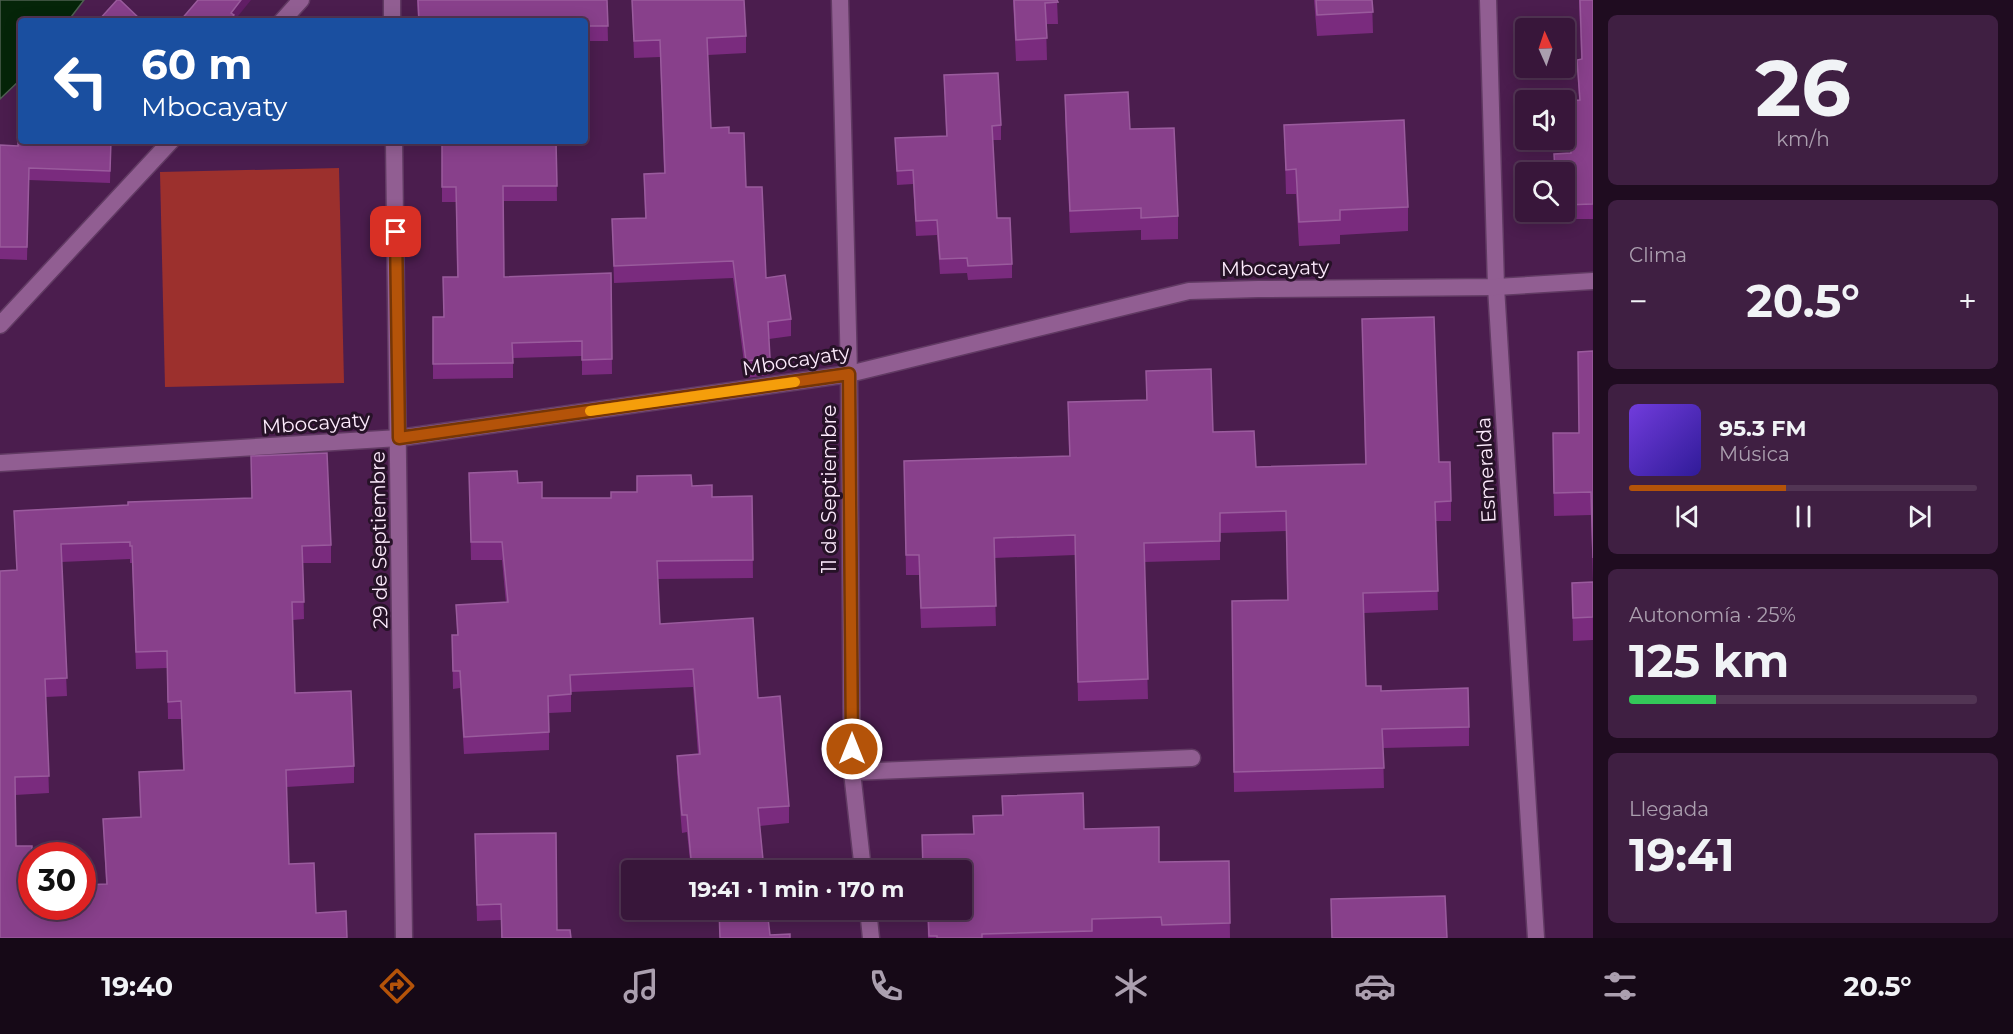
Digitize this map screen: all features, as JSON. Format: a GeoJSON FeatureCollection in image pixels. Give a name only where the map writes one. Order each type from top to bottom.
{"type":"FeatureCollection","features":[{"type":"Feature","properties":{"kind":"street"},"geometry":{"type":"LineString","coordinates":[[285,18],[301,0]]}},
{"type":"Feature","properties":{"kind":"street"},"geometry":{"type":"LineString","coordinates":[[392,0],[393,18]]}},
{"type":"Feature","properties":{"kind":"street","name":"11 de Septiembre"},"geometry":{"type":"LineString","coordinates":[[840,0],[849,374],[852,772],[862,860]]}},
{"type":"Feature","properties":{"kind":"street","name":"Esmeralda"},"geometry":{"type":"LineString","coordinates":[[1488,0],[1496,287],[1536,938]]}},
{"type":"Feature","properties":{"kind":"street"},"geometry":{"type":"LineString","coordinates":[[0,325],[168,144]]}},
{"type":"Feature","properties":{"kind":"street","name":"29 de Septiembre"},"geometry":{"type":"LineString","coordinates":[[394,144],[404,938]]}},
{"type":"Feature","properties":{"kind":"street","name":"Mbocayaty"},"geometry":{"type":"LineString","coordinates":[[0,463],[399,438],[849,374],[1189,291],[1258,288],[1496,287],[1593,280]]}},
{"type":"Feature","properties":{"kind":"street"},"geometry":{"type":"LineString","coordinates":[[852,772],[1192,758]]}},
{"type":"Feature","properties":{"kind":"street"},"geometry":{"type":"LineString","coordinates":[[869,920],[871,938]]}},
{"type":"Feature","properties":{"kind":"shaded area"},"geometry":{"type":"Polygon","coordinates":[[[0,0],[84,0],[70,18],[18,18],[18,82],[0,99],[0,0]]]}},
{"type":"Feature","properties":{"kind":"shaded area"},"geometry":{"type":"Polygon","coordinates":[[[339,168],[344,383],[165,387],[160,172],[339,168]]]}},
{"type":"Feature","properties":{"kind":"building"},"geometry":{"type":"Polygon","coordinates":[[[117,0],[120,0],[139,18],[101,18],[117,0]]]}},
{"type":"Feature","properties":{"kind":"building"},"geometry":{"type":"Polygon","coordinates":[[[198,0],[241,0],[231,13],[234,15],[232,18],[183,18],[198,0]]]}},
{"type":"Feature","properties":{"kind":"building"},"geometry":{"type":"Polygon","coordinates":[[[418,0],[607,0],[608,26],[588,26],[588,18],[419,18],[418,0]]]}},
{"type":"Feature","properties":{"kind":"building"},"geometry":{"type":"Polygon","coordinates":[[[632,0],[744,0],[746,36],[707,38],[711,128],[729,127],[729,133],[744,133],[746,187],[762,187],[766,278],[785,275],[791,319],[768,322],[770,358],[746,361],[733,261],[614,266],[612,219],[646,218],[644,174],[665,173],[660,40],[634,41],[632,0]]]}},
{"type":"Feature","properties":{"kind":"building"},"geometry":{"type":"Polygon","coordinates":[[[1014,0],[1057,0],[1058,2],[1045,3],[1047,38],[1016,40],[1014,0]]]}},
{"type":"Feature","properties":{"kind":"building"},"geometry":{"type":"Polygon","coordinates":[[[1316,0],[1372,0],[1373,12],[1317,15],[1316,0]]]}},
{"type":"Feature","properties":{"kind":"building"},"geometry":{"type":"Polygon","coordinates":[[[1580,0],[1593,0],[1593,204],[1575,205],[1575,162],[1554,162],[1554,154],[1571,153],[1571,150],[1575,150],[1575,100],[1580,100],[1577,60],[1582,59],[1580,0]]]}},
{"type":"Feature","properties":{"kind":"building"},"geometry":{"type":"Polygon","coordinates":[[[998,73],[1001,125],[992,126],[997,218],[1010,218],[1012,264],[968,266],[967,258],[940,259],[937,220],[916,221],[913,170],[897,171],[895,138],[947,136],[944,75],[998,73]]]}},
{"type":"Feature","properties":{"kind":"building"},"geometry":{"type":"Polygon","coordinates":[[[1128,92],[1130,129],[1174,128],[1178,216],[1141,218],[1141,208],[1070,211],[1065,95],[1128,92]]]}},
{"type":"Feature","properties":{"kind":"building"},"geometry":{"type":"Polygon","coordinates":[[[1404,120],[1408,207],[1340,210],[1340,220],[1299,222],[1296,169],[1286,170],[1284,125],[1404,120]]]}},
{"type":"Feature","properties":{"kind":"building"},"geometry":{"type":"Polygon","coordinates":[[[18,144],[111,144],[110,171],[29,168],[27,247],[0,247],[0,145],[18,146],[18,144]]]}},
{"type":"Feature","properties":{"kind":"building"},"geometry":{"type":"Polygon","coordinates":[[[442,144],[556,144],[557,186],[503,186],[504,277],[611,273],[612,359],[582,360],[582,341],[512,343],[513,363],[433,364],[433,317],[444,317],[443,277],[458,277],[456,187],[442,187],[442,144]]]}},
{"type":"Feature","properties":{"kind":"building"},"geometry":{"type":"Polygon","coordinates":[[[1434,317],[1439,462],[1450,462],[1451,501],[1435,502],[1438,591],[1363,593],[1366,686],[1381,686],[1381,691],[1468,688],[1469,727],[1382,729],[1384,768],[1234,772],[1232,601],[1288,600],[1286,511],[1220,513],[1220,541],[1144,543],[1148,679],[1078,682],[1075,535],[994,538],[996,606],[921,608],[919,555],[906,555],[904,461],[1070,456],[1068,402],[1147,400],[1146,371],[1211,369],[1213,432],[1254,431],[1256,467],[1366,464],[1362,319],[1434,317]]]}},
{"type":"Feature","properties":{"kind":"building"},"geometry":{"type":"Polygon","coordinates":[[[1593,351],[1593,558],[1591,492],[1554,493],[1553,433],[1579,433],[1578,352],[1593,351]]]}},
{"type":"Feature","properties":{"kind":"building"},"geometry":{"type":"Polygon","coordinates":[[[327,453],[331,545],[302,546],[304,602],[292,602],[295,693],[351,691],[354,766],[286,770],[289,864],[314,863],[316,913],[346,911],[347,938],[0,938],[0,571],[17,570],[14,511],[128,505],[128,502],[252,498],[251,456],[327,453]],[[130,542],[61,544],[67,678],[45,679],[49,776],[15,777],[18,920],[96,920],[96,884],[107,884],[103,819],[141,817],[139,772],[184,770],[181,701],[168,702],[167,651],[136,652],[130,542]]]}},
{"type":"Feature","properties":{"kind":"building"},"geometry":{"type":"Polygon","coordinates":[[[517,471],[518,483],[542,482],[542,498],[611,498],[611,492],[637,492],[637,476],[691,475],[692,486],[712,485],[712,497],[752,496],[753,560],[657,561],[660,624],[753,618],[758,698],[780,696],[789,806],[758,808],[763,860],[691,860],[687,815],[682,815],[677,756],[700,754],[693,669],[570,675],[571,694],[548,696],[549,732],[464,737],[460,671],[453,671],[452,635],[458,635],[456,605],[508,602],[502,542],[471,542],[469,473],[517,471]]]}},
{"type":"Feature","properties":{"kind":"building"},"geometry":{"type":"Polygon","coordinates":[[[1593,582],[1593,617],[1573,618],[1572,583],[1593,582]]]}},
{"type":"Feature","properties":{"kind":"building"},"geometry":{"type":"Polygon","coordinates":[[[1083,793],[1084,829],[1159,827],[1159,862],[1229,861],[1230,923],[1162,925],[1161,917],[1092,919],[1092,931],[982,934],[982,938],[929,936],[928,920],[972,920],[972,860],[923,860],[922,835],[974,834],[973,816],[1003,815],[1002,796],[1083,793]]]}},
{"type":"Feature","properties":{"kind":"building"},"geometry":{"type":"Polygon","coordinates":[[[556,833],[557,930],[570,930],[571,938],[502,938],[501,904],[477,905],[475,834],[556,833]]]}},
{"type":"Feature","properties":{"kind":"building"},"geometry":{"type":"Polygon","coordinates":[[[1445,896],[1447,938],[1332,938],[1331,899],[1445,896]]]}},
{"type":"Feature","properties":{"kind":"building"},"geometry":{"type":"Polygon","coordinates":[[[719,920],[768,920],[770,935],[790,934],[790,938],[720,938],[719,920]]]}},
{"type":"Feature","properties":{"kind":"slow traffic"},"geometry":{"type":"LineString","coordinates":[[590,411],[795,382]]}},
{"type":"Feature","properties":{"kind":"route"},"geometry":{"type":"LineString","coordinates":[[396,232],[399,438],[849,374],[852,749]]}}]}
